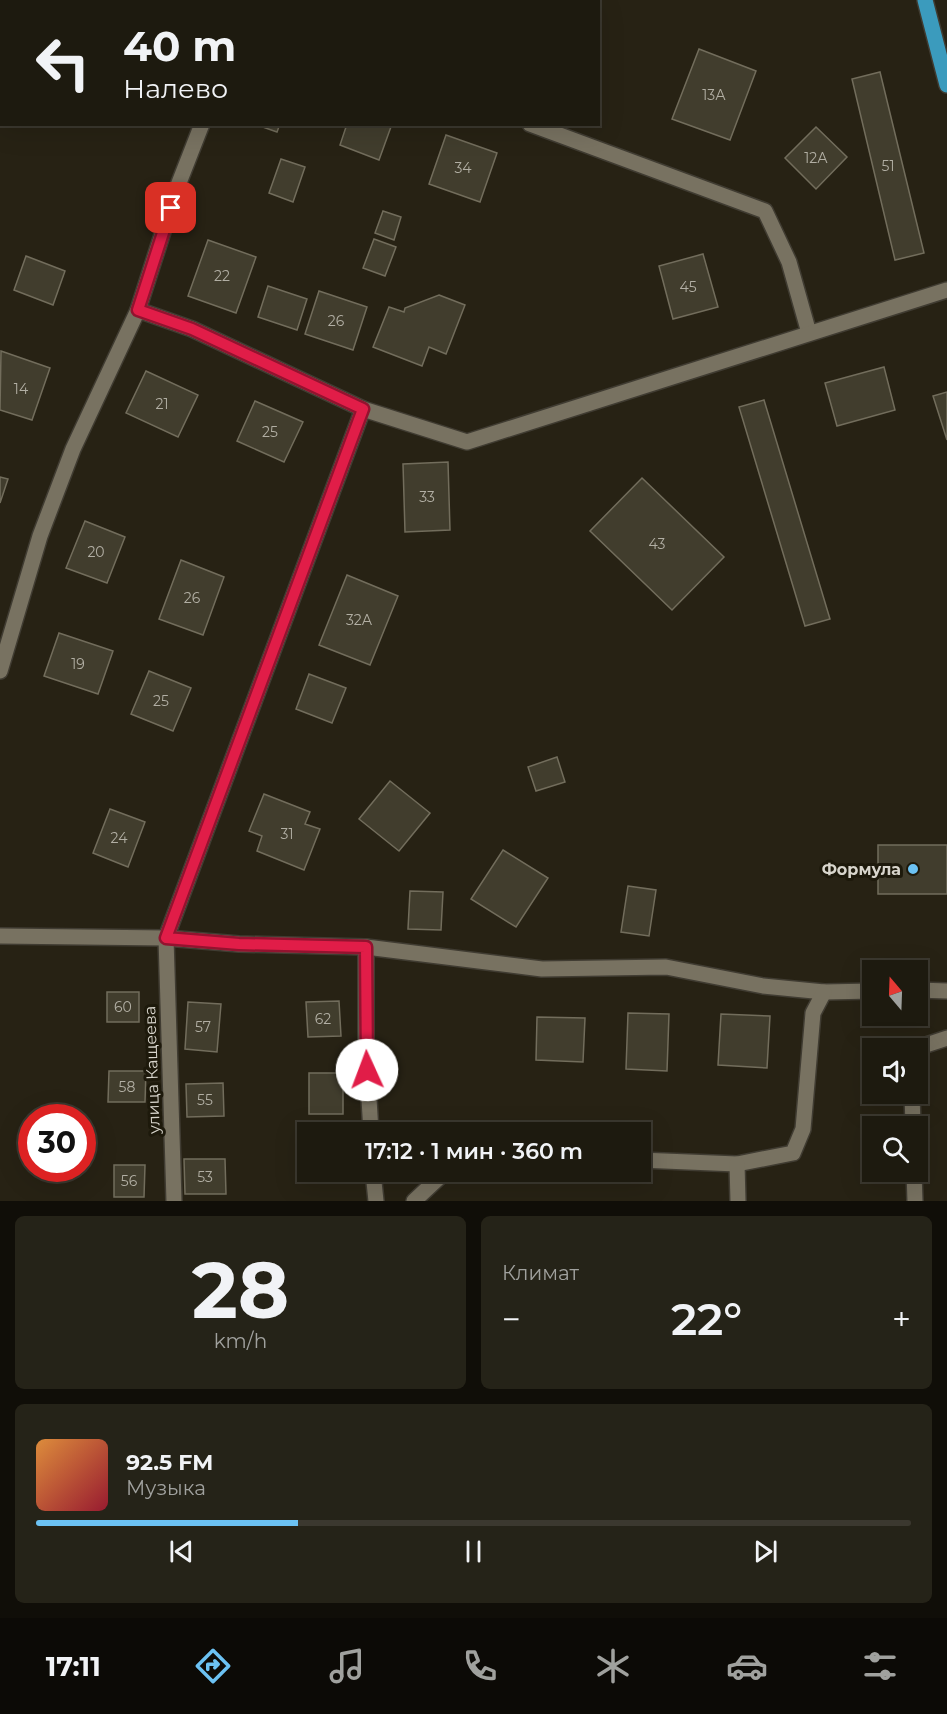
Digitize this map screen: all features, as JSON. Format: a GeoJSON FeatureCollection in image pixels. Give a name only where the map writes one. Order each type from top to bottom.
{"type":"FeatureCollection","features":[{"type":"Feature","properties":{"kind":"main road"},"geometry":{"type":"LineString","coordinates":[[926,0],[947,85]]}},
{"type":"Feature","properties":{"kind":"street"},"geometry":{"type":"LineString","coordinates":[[0,671],[40,536],[73,449],[138,310],[177,188],[201,126]]}},
{"type":"Feature","properties":{"kind":"street"},"geometry":{"type":"LineString","coordinates":[[535,126],[765,211],[789,262],[809,333]]}},
{"type":"Feature","properties":{"kind":"street"},"geometry":{"type":"LineString","coordinates":[[138,310],[192,329],[363,409],[467,442],[947,290]]}},
{"type":"Feature","properties":{"kind":"street"},"geometry":{"type":"LineString","coordinates":[[166,938],[363,409]]}},
{"type":"Feature","properties":{"kind":"street"},"geometry":{"type":"LineString","coordinates":[[0,936],[166,938],[239,944],[366,947],[542,969],[666,967],[763,986],[824,992],[862,991]]}},
{"type":"Feature","properties":{"kind":"street","name":"улица Кащеева"},"geometry":{"type":"LineString","coordinates":[[166,938],[174,1201]]}},
{"type":"Feature","properties":{"kind":"street"},"geometry":{"type":"LineString","coordinates":[[366,947],[366,1049],[370,1122]]}},
{"type":"Feature","properties":{"kind":"street"},"geometry":{"type":"LineString","coordinates":[[928,990],[947,991]]}},
{"type":"Feature","properties":{"kind":"street"},"geometry":{"type":"LineString","coordinates":[[651,1160],[737,1164],[793,1153],[803,1129],[813,1013],[824,992]]}},
{"type":"Feature","properties":{"kind":"street"},"geometry":{"type":"LineString","coordinates":[[928,1044],[947,1038]]}},
{"type":"Feature","properties":{"kind":"street"},"geometry":{"type":"LineString","coordinates":[[737,1164],[738,1201]]}},
{"type":"Feature","properties":{"kind":"street"},"geometry":{"type":"LineString","coordinates":[[374,1182],[376,1201]]}},
{"type":"Feature","properties":{"kind":"street"},"geometry":{"type":"LineString","coordinates":[[414,1201],[434,1182]]}},
{"type":"Feature","properties":{"kind":"street"},"geometry":{"type":"LineString","coordinates":[[914,1182],[915,1201]]}},
{"type":"Feature","properties":{"kind":"building"},"geometry":{"type":"Polygon","coordinates":[[[699,49],[756,71],[730,140],[672,119],[699,49]]]}},
{"type":"Feature","properties":{"kind":"building"},"geometry":{"type":"Polygon","coordinates":[[[880,72],[924,253],[895,260],[852,79],[880,72]]]}},
{"type":"Feature","properties":{"kind":"building"},"geometry":{"type":"Polygon","coordinates":[[[260,126],[279,126],[277,132],[260,126]]]}},
{"type":"Feature","properties":{"kind":"building"},"geometry":{"type":"Polygon","coordinates":[[[346,126],[391,126],[379,160],[340,145],[346,126]]]}},
{"type":"Feature","properties":{"kind":"building"},"geometry":{"type":"Polygon","coordinates":[[[816,127],[847,157],[816,189],[785,158],[816,127]]]}},
{"type":"Feature","properties":{"kind":"building"},"geometry":{"type":"Polygon","coordinates":[[[446,135],[497,153],[480,202],[429,184],[446,135]]]}},
{"type":"Feature","properties":{"kind":"building"},"geometry":{"type":"Polygon","coordinates":[[[281,159],[305,167],[293,202],[269,193],[281,159]]]}},
{"type":"Feature","properties":{"kind":"building"},"geometry":{"type":"Polygon","coordinates":[[[383,211],[401,217],[394,240],[375,233],[383,211]]]}},
{"type":"Feature","properties":{"kind":"building"},"geometry":{"type":"Polygon","coordinates":[[[374,239],[396,247],[385,276],[363,268],[374,239]]]}},
{"type":"Feature","properties":{"kind":"building"},"geometry":{"type":"Polygon","coordinates":[[[208,240],[256,257],[236,313],[188,296],[208,240]]]}},
{"type":"Feature","properties":{"kind":"building"},"geometry":{"type":"Polygon","coordinates":[[[703,254],[718,307],[673,319],[659,266],[703,254]]]}},
{"type":"Feature","properties":{"kind":"building"},"geometry":{"type":"Polygon","coordinates":[[[26,256],[65,271],[53,305],[14,290],[26,256]]]}},
{"type":"Feature","properties":{"kind":"building"},"geometry":{"type":"Polygon","coordinates":[[[268,286],[307,299],[297,330],[258,317],[268,286]]]}},
{"type":"Feature","properties":{"kind":"building"},"geometry":{"type":"Polygon","coordinates":[[[319,291],[367,307],[353,350],[305,334],[319,291]]]}},
{"type":"Feature","properties":{"kind":"building"},"geometry":{"type":"Polygon","coordinates":[[[439,295],[465,305],[446,354],[429,347],[422,366],[373,347],[389,307],[404,312],[405,308],[439,295]]]}},
{"type":"Feature","properties":{"kind":"building"},"geometry":{"type":"Polygon","coordinates":[[[1,351],[50,368],[32,420],[0,410],[1,351]]]}},
{"type":"Feature","properties":{"kind":"building"},"geometry":{"type":"Polygon","coordinates":[[[884,367],[895,410],[837,426],[825,383],[884,367]]]}},
{"type":"Feature","properties":{"kind":"building"},"geometry":{"type":"Polygon","coordinates":[[[146,371],[198,395],[178,437],[126,413],[146,371]]]}},
{"type":"Feature","properties":{"kind":"building"},"geometry":{"type":"Polygon","coordinates":[[[947,392],[947,440],[933,396],[947,392]]]}},
{"type":"Feature","properties":{"kind":"building"},"geometry":{"type":"Polygon","coordinates":[[[764,400],[830,619],[805,626],[739,407],[764,400]]]}},
{"type":"Feature","properties":{"kind":"building"},"geometry":{"type":"Polygon","coordinates":[[[255,401],[303,422],[284,462],[237,441],[255,401]]]}},
{"type":"Feature","properties":{"kind":"building"},"geometry":{"type":"Polygon","coordinates":[[[448,462],[450,530],[405,532],[403,464],[448,462]]]}},
{"type":"Feature","properties":{"kind":"building"},"geometry":{"type":"Polygon","coordinates":[[[0,477],[8,479],[0,503],[0,477]]]}},
{"type":"Feature","properties":{"kind":"building"},"geometry":{"type":"Polygon","coordinates":[[[642,478],[724,557],[672,610],[590,531],[642,478]]]}},
{"type":"Feature","properties":{"kind":"building"},"geometry":{"type":"Polygon","coordinates":[[[85,521],[125,537],[107,583],[66,568],[85,521]]]}},
{"type":"Feature","properties":{"kind":"building"},"geometry":{"type":"Polygon","coordinates":[[[181,560],[224,577],[203,635],[159,619],[181,560]]]}},
{"type":"Feature","properties":{"kind":"building"},"geometry":{"type":"Polygon","coordinates":[[[347,575],[398,596],[370,665],[319,645],[347,575]]]}},
{"type":"Feature","properties":{"kind":"building"},"geometry":{"type":"Polygon","coordinates":[[[59,633],[113,651],[98,694],[44,676],[59,633]]]}},
{"type":"Feature","properties":{"kind":"building"},"geometry":{"type":"Polygon","coordinates":[[[149,671],[191,688],[173,731],[131,714],[149,671]]]}},
{"type":"Feature","properties":{"kind":"building"},"geometry":{"type":"Polygon","coordinates":[[[309,674],[346,688],[332,723],[296,709],[309,674]]]}},
{"type":"Feature","properties":{"kind":"building"},"geometry":{"type":"Polygon","coordinates":[[[557,757],[565,782],[536,791],[528,767],[557,757]]]}},
{"type":"Feature","properties":{"kind":"building"},"geometry":{"type":"Polygon","coordinates":[[[390,781],[430,813],[399,851],[359,819],[390,781]]]}},
{"type":"Feature","properties":{"kind":"building"},"geometry":{"type":"Polygon","coordinates":[[[264,794],[310,812],[305,824],[320,829],[304,870],[257,851],[262,836],[249,831],[264,794]]]}},
{"type":"Feature","properties":{"kind":"building"},"geometry":{"type":"Polygon","coordinates":[[[110,809],[145,822],[128,867],[93,853],[110,809]]]}},
{"type":"Feature","properties":{"kind":"building","name":"Формула"},"geometry":{"type":"Polygon","coordinates":[[[878,845],[947,845],[947,894],[878,894],[878,845]]]}},
{"type":"Feature","properties":{"kind":"building"},"geometry":{"type":"Polygon","coordinates":[[[503,850],[548,878],[516,927],[471,899],[503,850]]]}},
{"type":"Feature","properties":{"kind":"building"},"geometry":{"type":"Polygon","coordinates":[[[628,886],[656,890],[649,936],[621,932],[628,886]]]}},
{"type":"Feature","properties":{"kind":"building"},"geometry":{"type":"Polygon","coordinates":[[[410,891],[443,892],[441,930],[408,929],[410,891]]]}},
{"type":"Feature","properties":{"kind":"building"},"geometry":{"type":"Polygon","coordinates":[[[107,992],[139,992],[139,1022],[107,1022],[107,992]]]}},
{"type":"Feature","properties":{"kind":"building"},"geometry":{"type":"Polygon","coordinates":[[[339,1001],[341,1036],[308,1037],[306,1002],[339,1001]]]}},
{"type":"Feature","properties":{"kind":"building"},"geometry":{"type":"Polygon","coordinates":[[[188,1002],[221,1004],[217,1052],[185,1049],[188,1002]]]}},
{"type":"Feature","properties":{"kind":"building"},"geometry":{"type":"Polygon","coordinates":[[[628,1013],[669,1014],[667,1071],[626,1069],[628,1013]]]}},
{"type":"Feature","properties":{"kind":"building"},"geometry":{"type":"Polygon","coordinates":[[[721,1014],[770,1016],[767,1068],[718,1065],[721,1014]]]}},
{"type":"Feature","properties":{"kind":"building"},"geometry":{"type":"Polygon","coordinates":[[[537,1017],[585,1018],[583,1062],[536,1060],[537,1017]]]}},
{"type":"Feature","properties":{"kind":"building"},"geometry":{"type":"Polygon","coordinates":[[[109,1071],[146,1071],[145,1102],[108,1102],[109,1071]]]}},
{"type":"Feature","properties":{"kind":"building"},"geometry":{"type":"Polygon","coordinates":[[[309,1073],[343,1073],[343,1114],[309,1114],[309,1073]]]}},
{"type":"Feature","properties":{"kind":"building"},"geometry":{"type":"Polygon","coordinates":[[[223,1083],[224,1116],[187,1117],[186,1084],[223,1083]]]}},
{"type":"Feature","properties":{"kind":"building"},"geometry":{"type":"Polygon","coordinates":[[[184,1159],[225,1159],[226,1194],[185,1194],[184,1159]]]}},
{"type":"Feature","properties":{"kind":"building"},"geometry":{"type":"Polygon","coordinates":[[[114,1165],[145,1165],[144,1197],[114,1197],[114,1165]]]}},
{"type":"Feature","properties":{"kind":"place","name":"Формула"},"geometry":{"type":"Point","coordinates":[913,869]}},
{"type":"Feature","properties":{"kind":"route"},"geometry":{"type":"LineString","coordinates":[[171,208],[138,310],[192,329],[363,409],[166,938],[239,944],[366,947],[367,1070]]}}]}
